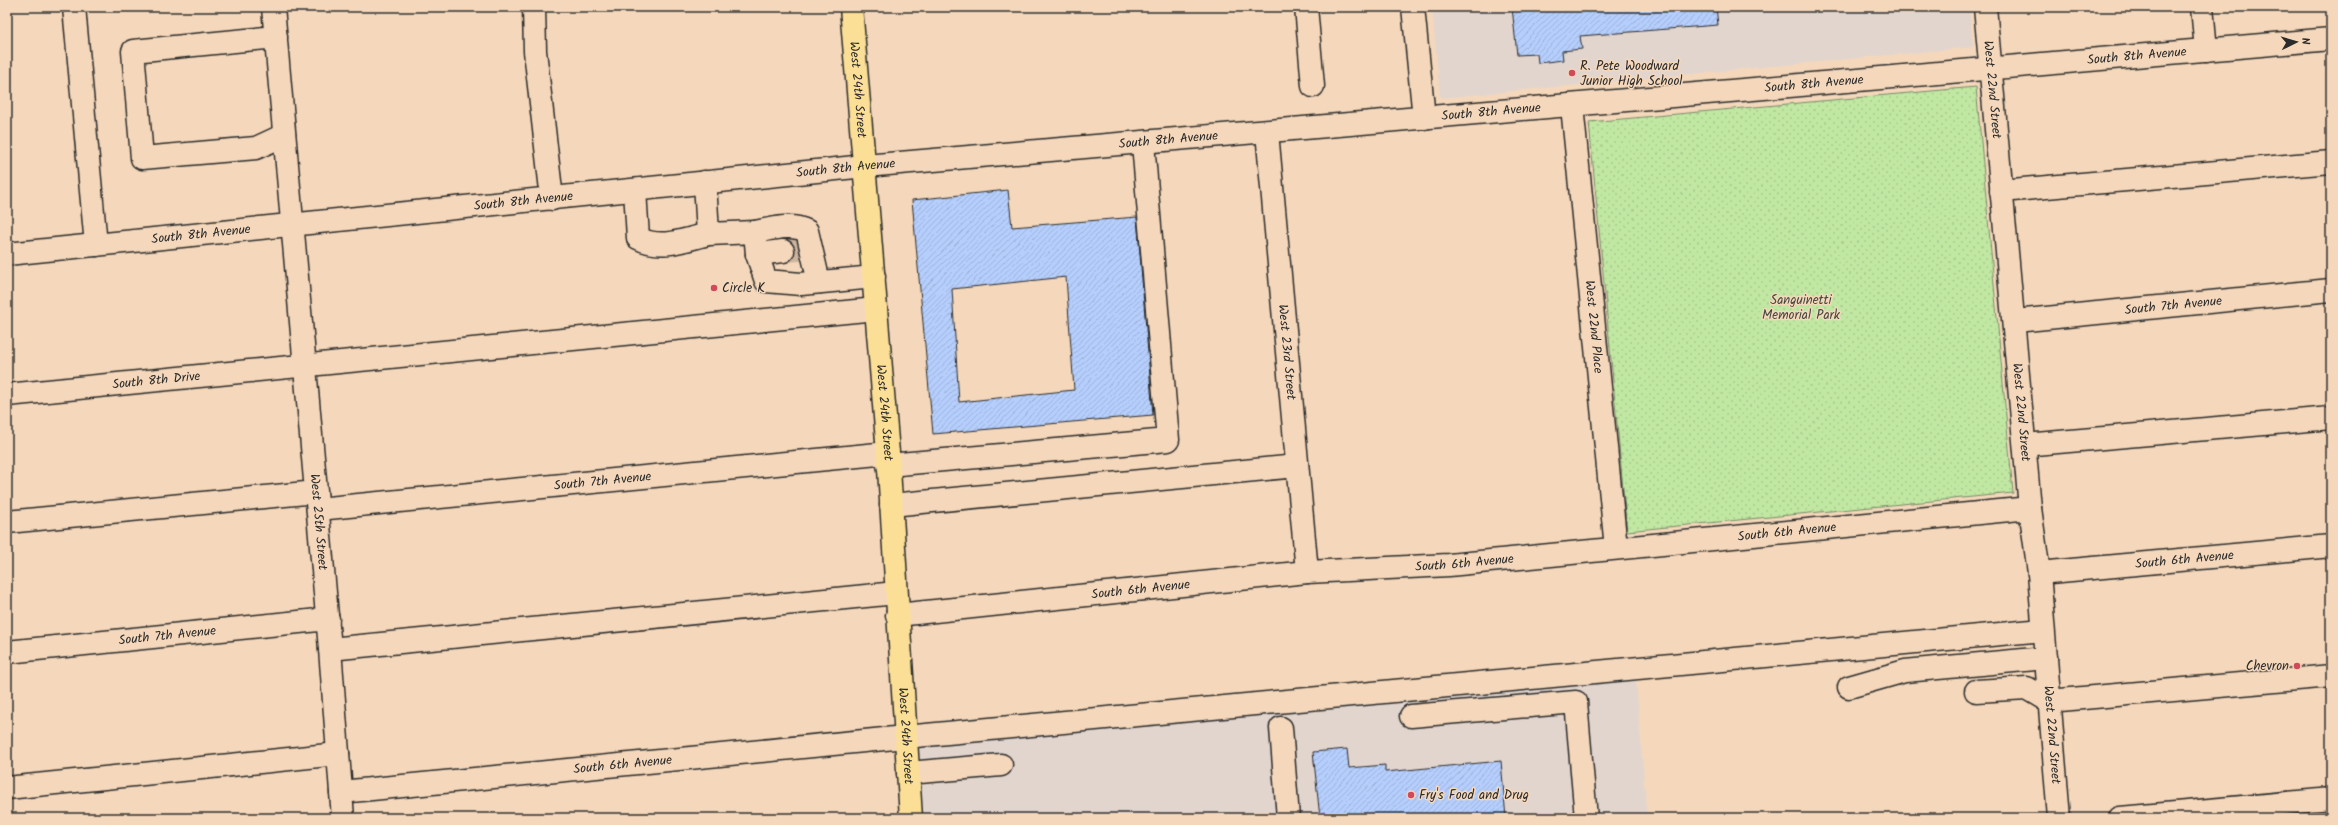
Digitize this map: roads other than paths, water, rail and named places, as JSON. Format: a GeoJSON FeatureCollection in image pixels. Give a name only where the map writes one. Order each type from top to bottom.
{"type":"FeatureCollection","features":[{"type":"Feature","properties":{"kind":"main road","name":"West 24th Street"},"geometry":{"type":"LineString","coordinates":[[851,7],[888,459],[911,818]]}},
{"type":"Feature","properties":{"kind":"street"},"geometry":{"type":"LineString","coordinates":[[74,7],[96,245]]}},
{"type":"Feature","properties":{"kind":"street","name":"West 25th Street"},"geometry":{"type":"LineString","coordinates":[[273,7],[328,619],[343,818]]}},
{"type":"Feature","properties":{"kind":"street"},"geometry":{"type":"LineString","coordinates":[[534,7],[535,51],[552,199]]}},
{"type":"Feature","properties":{"kind":"street"},"geometry":{"type":"LineString","coordinates":[[1306,7],[1313,86]]}},
{"type":"Feature","properties":{"kind":"street"},"geometry":{"type":"LineString","coordinates":[[1413,7],[1424,118]]}},
{"type":"Feature","properties":{"kind":"street","name":"West 22nd Street"},"geometry":{"type":"LineString","coordinates":[[1985,7],[2001,191],[2015,321],[2030,508],[2039,573],[2059,818]]}},
{"type":"Feature","properties":{"kind":"street"},"geometry":{"type":"LineString","coordinates":[[2202,7],[2206,50]]}},
{"type":"Feature","properties":{"kind":"street"},"geometry":{"type":"LineString","coordinates":[[276,37],[133,51],[142,158],[256,148],[284,135]]}},
{"type":"Feature","properties":{"kind":"street","name":"South 8th Avenue"},"geometry":{"type":"LineString","coordinates":[[7,254],[292,226],[865,166],[1990,70],[2331,39]]}},
{"type":"Feature","properties":{"kind":"street","name":"West 22nd Place"},"geometry":{"type":"LineString","coordinates":[[1572,106],[1616,548]]}},
{"type":"Feature","properties":{"kind":"street","name":"West 23rd Street"},"geometry":{"type":"LineString","coordinates":[[1267,132],[1307,572]]}},
{"type":"Feature","properties":{"kind":"street","name":"South 7th Avenue"},"geometry":{"type":"LineString","coordinates":[[7,522],[1168,440],[1143,143]]}},
{"type":"Feature","properties":{"kind":"street"},"geometry":{"type":"LineString","coordinates":[[2001,191],[2331,162]]}},
{"type":"Feature","properties":{"kind":"street"},"geometry":{"type":"LineString","coordinates":[[705,182],[708,234]]}},
{"type":"Feature","properties":{"kind":"street"},"geometry":{"type":"LineString","coordinates":[[635,190],[638,238],[650,244],[668,244],[708,234],[755,232],[800,227],[807,231],[799,250]]}},
{"type":"Feature","properties":{"kind":"street"},"geometry":{"type":"LineString","coordinates":[[755,232],[757,254],[766,281],[781,283],[819,282],[874,277]]}},
{"type":"Feature","properties":{"kind":"street"},"geometry":{"type":"LineString","coordinates":[[799,250],[819,282]]}},
{"type":"Feature","properties":{"kind":"street"},"geometry":{"type":"LineString","coordinates":[[757,254],[799,250]]}},
{"type":"Feature","properties":{"kind":"street","name":"South 7th Avenue"},"geometry":{"type":"LineString","coordinates":[[2015,321],[2331,290]]}},
{"type":"Feature","properties":{"kind":"street","name":"South 8th Drive"},"geometry":{"type":"LineString","coordinates":[[7,394],[876,309]]}},
{"type":"Feature","properties":{"kind":"street"},"geometry":{"type":"LineString","coordinates":[[2026,445],[2331,418]]}},
{"type":"Feature","properties":{"kind":"street"},"geometry":{"type":"LineString","coordinates":[[891,505],[1297,466]]}},
{"type":"Feature","properties":{"kind":"street","name":"South 6th Avenue"},"geometry":{"type":"LineString","coordinates":[[897,615],[1307,572],[1449,565],[2030,508]]}},
{"type":"Feature","properties":{"kind":"street","name":"South 6th Avenue"},"geometry":{"type":"LineString","coordinates":[[2039,573],[2331,546]]}},
{"type":"Feature","properties":{"kind":"street"},"geometry":{"type":"LineString","coordinates":[[330,649],[896,593]]}},
{"type":"Feature","properties":{"kind":"street","name":"South 7th Avenue"},"geometry":{"type":"LineString","coordinates":[[7,652],[328,619]]}},
{"type":"Feature","properties":{"kind":"street","name":"South 6th Avenue"},"geometry":{"type":"LineString","coordinates":[[341,792],[905,737],[2043,630]]}},
{"type":"Feature","properties":{"kind":"street"},"geometry":{"type":"LineString","coordinates":[[1849,687],[1905,671],[2046,658]]}},
{"type":"Feature","properties":{"kind":"street"},"geometry":{"type":"LineString","coordinates":[[1976,691],[2027,688],[2049,701],[2331,676]]}},
{"type":"Feature","properties":{"kind":"street"},"geometry":{"type":"LineString","coordinates":[[1412,716],[1576,702],[1586,818]]}},
{"type":"Feature","properties":{"kind":"street"},"geometry":{"type":"LineString","coordinates":[[1281,728],[1288,818]]}},
{"type":"Feature","properties":{"kind":"street"},"geometry":{"type":"LineString","coordinates":[[7,788],[338,754]]}},
{"type":"Feature","properties":{"kind":"street"},"geometry":{"type":"LineString","coordinates":[[908,773],[1001,765]]}},
{"type":"Feature","properties":{"kind":"street"},"geometry":{"type":"LineString","coordinates":[[2120,818],[2331,799]]}},
{"type":"Feature","properties":{"kind":"tunnel"},"geometry":{"type":"LineString","coordinates":[[783,251],[801,250]]}},
{"type":"Feature","properties":{"kind":"place","name":"R. Pete Woodward Junior High School"},"geometry":{"type":"Point","coordinates":[1572,73]}},
{"type":"Feature","properties":{"kind":"place","name":"Circle K"},"geometry":{"type":"Point","coordinates":[714,288]}},
{"type":"Feature","properties":{"kind":"place","name":"Chevron"},"geometry":{"type":"Point","coordinates":[2297,666]}},
{"type":"Feature","properties":{"kind":"place","name":"Fry's Food and Drug"},"geometry":{"type":"Point","coordinates":[1411,795]}},
{"type":"Feature","properties":{"kind":"park label","name":"Sanguinetti Memorial Park"},"geometry":{"type":"Point","coordinates":[1801,308]}}]}
